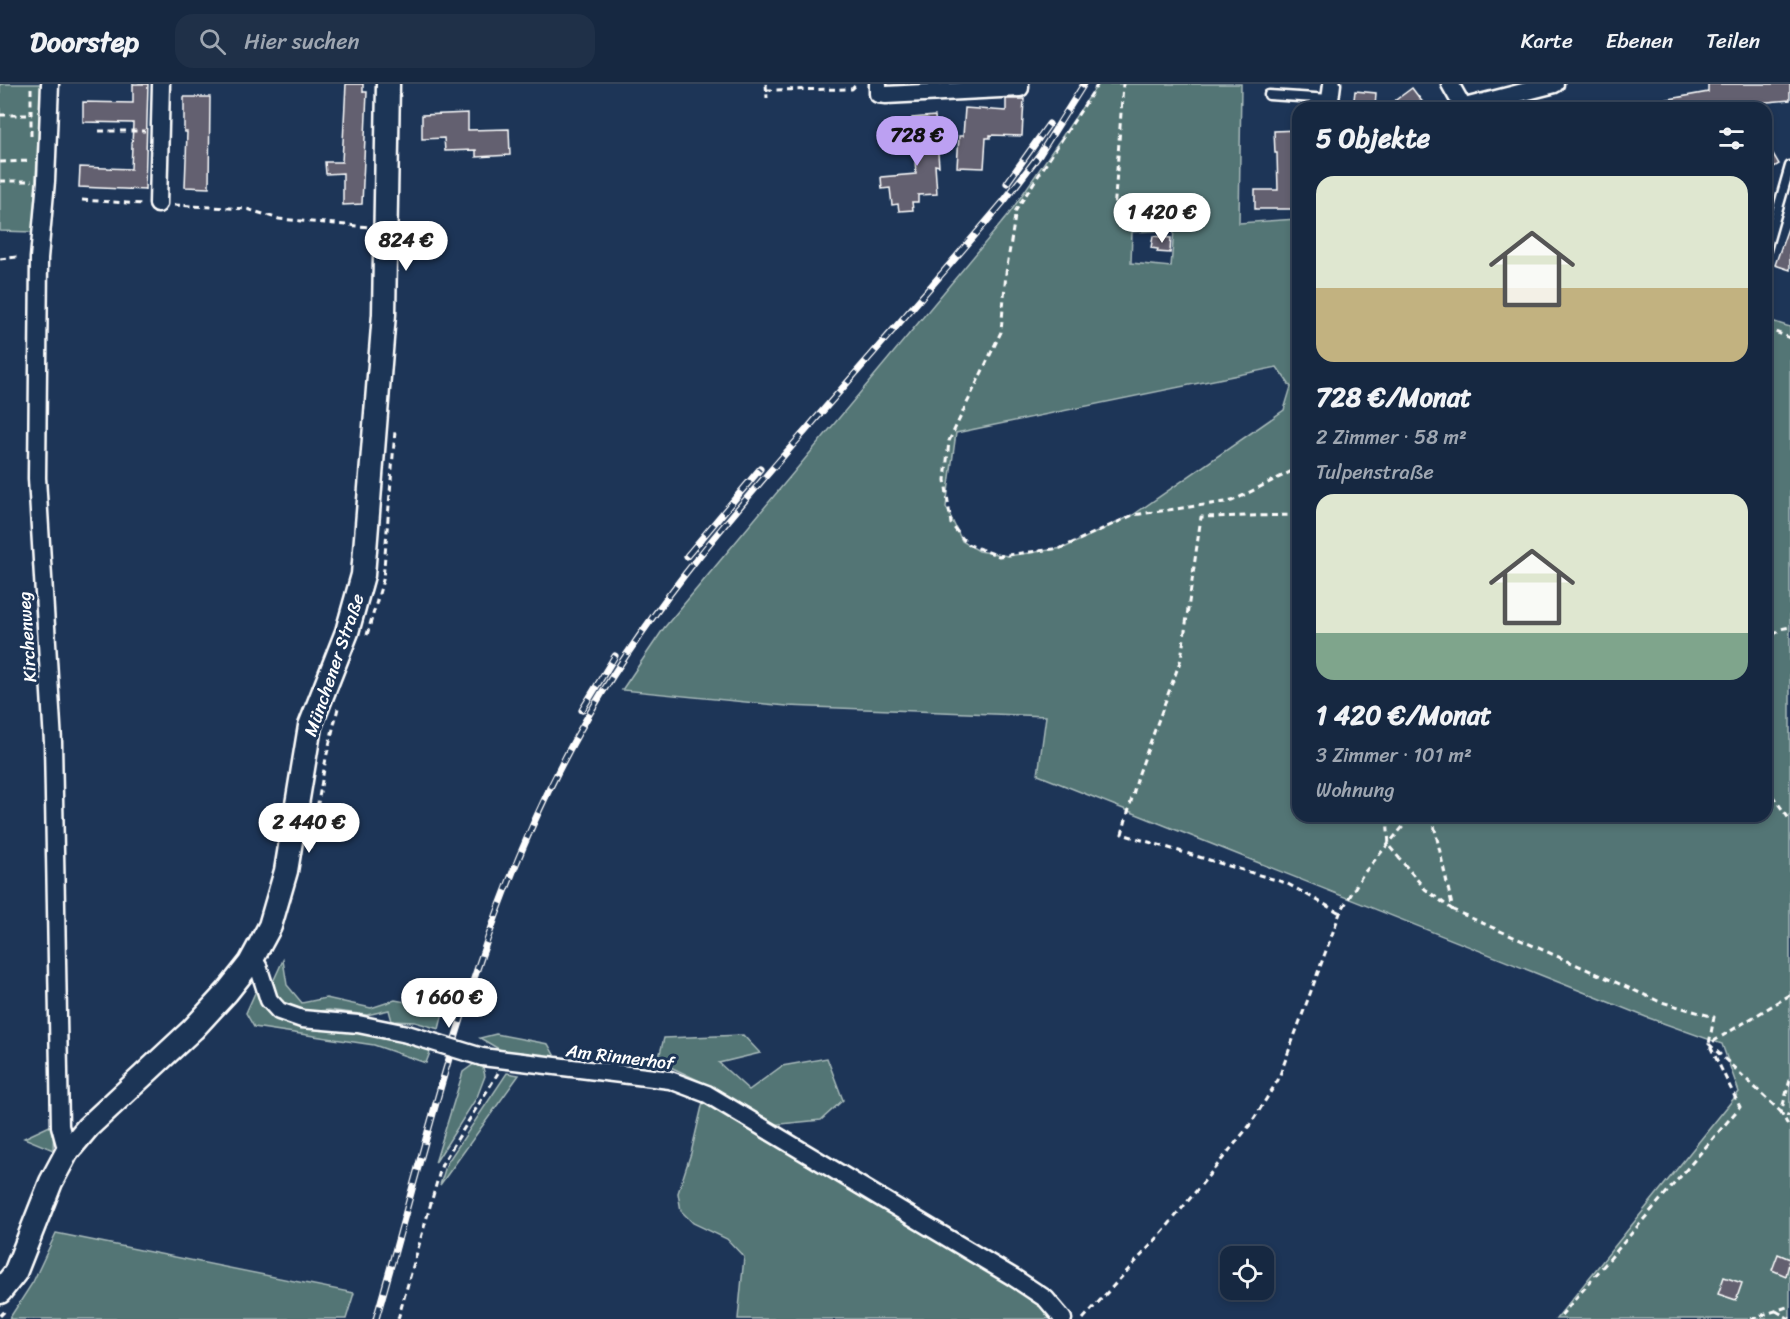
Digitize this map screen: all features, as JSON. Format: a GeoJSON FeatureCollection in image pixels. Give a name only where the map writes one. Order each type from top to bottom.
{"type":"FeatureCollection","features":[{"type":"Feature","properties":{"kind":"street","name":"Kirchenweg"},"geometry":{"type":"LineString","coordinates":[[50,84],[46,181],[39,258],[37,478],[53,742],[60,1126],[67,1152]]}},
{"type":"Feature","properties":{"kind":"street"},"geometry":{"type":"LineString","coordinates":[[158,204],[161,84]]}},
{"type":"Feature","properties":{"kind":"street","name":"Münchener Straße"},"geometry":{"type":"LineString","coordinates":[[7,1297],[51,1182],[67,1152],[88,1127],[193,1029],[227,992],[250,963],[270,926],[286,871],[310,726],[347,632],[363,575],[384,314],[388,84]]}},
{"type":"Feature","properties":{"kind":"street"},"geometry":{"type":"LineString","coordinates":[[878,89],[1020,88],[1020,84]]}},
{"type":"Feature","properties":{"kind":"street"},"geometry":{"type":"LineString","coordinates":[[1450,84],[1459,102]]}},
{"type":"Feature","properties":{"kind":"street"},"geometry":{"type":"LineString","coordinates":[[1486,102],[1556,84]]}},
{"type":"Feature","properties":{"kind":"street","name":"Am Rinnerhof"},"geometry":{"type":"LineString","coordinates":[[250,963],[258,966],[269,1000],[279,1011],[302,1019],[358,1024],[407,1034],[482,1057],[505,1061],[670,1080],[707,1094],[1012,1277],[1046,1299],[1062,1319]]}},
{"type":"Feature","properties":{"kind":"lane"},"geometry":{"type":"LineString","coordinates":[[1269,95],[1331,97]]}},
{"type":"Feature","properties":{"kind":"lane"},"geometry":{"type":"LineString","coordinates":[[1772,229],[1790,166]]}},
{"type":"Feature","properties":{"kind":"path"},"geometry":{"type":"LineString","coordinates":[[31,84],[31,138]]}},
{"type":"Feature","properties":{"kind":"path"},"geometry":{"type":"LineString","coordinates":[[766,84],[767,98]]}},
{"type":"Feature","properties":{"kind":"path"},"geometry":{"type":"LineString","coordinates":[[766,90],[852,89],[857,84]]}},
{"type":"Feature","properties":{"kind":"path"},"geometry":{"type":"LineString","coordinates":[[1098,84],[1016,210],[1006,273],[1001,332],[949,441],[945,480],[951,524],[967,544],[999,556],[1061,548],[1133,514],[1232,501],[1292,471]]}},
{"type":"Feature","properties":{"kind":"path"},"geometry":{"type":"LineString","coordinates":[[1114,213],[1123,84]]}},
{"type":"Feature","properties":{"kind":"path"},"geometry":{"type":"LineString","coordinates":[[0,115],[49,115]]}},
{"type":"Feature","properties":{"kind":"path"},"geometry":{"type":"LineString","coordinates":[[99,131],[159,132]]}},
{"type":"Feature","properties":{"kind":"path"},"geometry":{"type":"LineString","coordinates":[[0,162],[31,162],[31,150]]}},
{"type":"Feature","properties":{"kind":"path"},"geometry":{"type":"LineString","coordinates":[[0,181],[46,181]]}},
{"type":"Feature","properties":{"kind":"path"},"geometry":{"type":"LineString","coordinates":[[215,207],[247,209],[279,219],[387,229]]}},
{"type":"Feature","properties":{"kind":"path"},"geometry":{"type":"LineString","coordinates":[[0,259],[17,257]]}},
{"type":"Feature","properties":{"kind":"path"},"geometry":{"type":"LineString","coordinates":[[1772,330],[1790,338]]}},
{"type":"Feature","properties":{"kind":"path"},"geometry":{"type":"LineString","coordinates":[[1292,515],[1201,517],[1181,659],[1139,773],[1122,834],[1286,883],[1341,913]]}},
{"type":"Feature","properties":{"kind":"path"},"geometry":{"type":"LineString","coordinates":[[1772,636],[1780,629],[1790,627]]}},
{"type":"Feature","properties":{"kind":"path"},"geometry":{"type":"LineString","coordinates":[[1772,795],[1790,820]]}},
{"type":"Feature","properties":{"kind":"path"},"geometry":{"type":"LineString","coordinates":[[1387,822],[1389,846],[1425,889],[1453,909],[1658,1000],[1714,1017],[1709,1044],[1740,1107],[1558,1319]]}},
{"type":"Feature","properties":{"kind":"path"},"geometry":{"type":"LineString","coordinates":[[1083,1319],[1161,1234],[1250,1125],[1278,1080],[1341,913],[1364,874],[1407,822]]}},
{"type":"Feature","properties":{"kind":"path"},"geometry":{"type":"LineString","coordinates":[[1433,822],[1453,909]]}},
{"type":"Feature","properties":{"kind":"path"},"geometry":{"type":"LineString","coordinates":[[1709,1044],[1790,995]]}},
{"type":"Feature","properties":{"kind":"path"},"geometry":{"type":"LineString","coordinates":[[1709,1044],[1781,1112],[1790,1128]]}},
{"type":"Feature","properties":{"kind":"path"},"geometry":{"type":"LineString","coordinates":[[398,1319],[442,1164],[505,1061]]}},
{"type":"Feature","properties":{"kind":"path"},"geometry":{"type":"LineString","coordinates":[[1781,1112],[1790,1080]]}},
{"type":"Feature","properties":{"kind":"path"},"geometry":{"type":"LineString","coordinates":[[1781,1112],[1790,1116]]}},
{"type":"Feature","properties":{"kind":"path"},"geometry":{"type":"LineString","coordinates":[[0,1316],[7,1297]]}},
{"type":"Feature","properties":{"kind":"path"},"geometry":{"type":"LineString","coordinates":[[1751,1319],[1790,1306]]}},
{"type":"Feature","properties":{"kind":"path"},"geometry":{"type":"LineString","coordinates":[[1776,1311],[1790,1319]]}},
{"type":"Feature","properties":{"kind":"green space"},"geometry":{"type":"Polygon","coordinates":[[[0,84],[41,84],[33,232],[0,231],[0,84]]]}},
{"type":"Feature","properties":{"kind":"green space"},"geometry":{"type":"Polygon","coordinates":[[[1098,84],[1241,84],[1239,223],[1292,219],[1292,822],[1772,822],[1772,321],[1790,327],[1790,1319],[1556,1319],[1739,1092],[1722,1044],[1646,1017],[1038,775],[1046,716],[787,706],[622,690],[664,628],[1009,214],[1098,84]],[[1174,230],[1132,232],[1131,263],[1171,267],[1174,230]],[[1277,367],[956,433],[946,507],[962,541],[979,551],[1008,556],[1064,548],[1133,515],[1284,410],[1291,387],[1277,367]]]}},
{"type":"Feature","properties":{"kind":"green space"},"geometry":{"type":"Polygon","coordinates":[[[283,960],[287,985],[302,1003],[326,998],[371,1008],[395,1000],[444,1009],[439,1029],[415,1022],[392,1021],[389,1010],[367,1015],[329,1010],[294,1013],[276,998],[272,984],[283,960]]]}},
{"type":"Feature","properties":{"kind":"green space"},"geometry":{"type":"Polygon","coordinates":[[[259,984],[271,1013],[294,1026],[406,1038],[432,1047],[426,1063],[374,1045],[254,1027],[246,1013],[259,984]]]}},
{"type":"Feature","properties":{"kind":"green space"},"geometry":{"type":"Polygon","coordinates":[[[496,1034],[548,1044],[558,1062],[504,1052],[480,1038],[496,1034]]]}},
{"type":"Feature","properties":{"kind":"green space"},"geometry":{"type":"Polygon","coordinates":[[[743,1035],[760,1053],[719,1063],[749,1090],[782,1066],[827,1058],[843,1100],[821,1120],[770,1125],[706,1084],[658,1061],[664,1038],[743,1035]]]}},
{"type":"Feature","properties":{"kind":"green space"},"geometry":{"type":"Polygon","coordinates":[[[481,1059],[485,1076],[477,1097],[435,1163],[463,1072],[481,1059]]]}},
{"type":"Feature","properties":{"kind":"green space"},"geometry":{"type":"Polygon","coordinates":[[[507,1073],[519,1075],[440,1185],[447,1163],[507,1073]]]}},
{"type":"Feature","properties":{"kind":"green space"},"geometry":{"type":"Polygon","coordinates":[[[703,1102],[1039,1302],[1052,1319],[738,1319],[744,1257],[727,1239],[693,1223],[681,1211],[678,1193],[691,1153],[703,1102]]]}},
{"type":"Feature","properties":{"kind":"green space"},"geometry":{"type":"Polygon","coordinates":[[[54,1124],[53,1150],[24,1138],[54,1124]]]}},
{"type":"Feature","properties":{"kind":"green space"},"geometry":{"type":"Polygon","coordinates":[[[56,1233],[354,1293],[346,1319],[9,1319],[33,1282],[56,1233]]]}},
{"type":"Feature","properties":{"kind":"building"},"geometry":{"type":"Polygon","coordinates":[[[133,84],[148,84],[145,190],[79,187],[80,167],[131,169],[133,123],[83,122],[83,102],[133,103],[133,84]]]}},
{"type":"Feature","properties":{"kind":"building"},"geometry":{"type":"Polygon","coordinates":[[[346,84],[363,84],[363,92],[367,92],[362,204],[343,205],[343,173],[326,174],[325,162],[342,162],[346,84]]]}},
{"type":"Feature","properties":{"kind":"building"},"geometry":{"type":"Polygon","coordinates":[[[1708,84],[1790,84],[1790,100],[1653,102],[1708,92],[1708,84]]]}},
{"type":"Feature","properties":{"kind":"building"},"geometry":{"type":"Polygon","coordinates":[[[1412,88],[1422,102],[1393,102],[1412,88]]]}},
{"type":"Feature","properties":{"kind":"building"},"geometry":{"type":"Polygon","coordinates":[[[1355,91],[1376,93],[1375,102],[1354,102],[1355,91]]]}},
{"type":"Feature","properties":{"kind":"building"},"geometry":{"type":"Polygon","coordinates":[[[184,97],[210,97],[209,188],[185,187],[187,132],[184,132],[184,97]]]}},
{"type":"Feature","properties":{"kind":"building"},"geometry":{"type":"Polygon","coordinates":[[[1006,99],[1024,99],[1022,136],[990,135],[990,138],[986,138],[984,168],[957,167],[959,136],[963,136],[965,108],[1006,111],[1006,99]]]}},
{"type":"Feature","properties":{"kind":"building"},"geometry":{"type":"Polygon","coordinates":[[[468,113],[468,130],[509,129],[510,155],[476,157],[476,150],[445,151],[444,138],[422,139],[422,115],[468,113]]]}},
{"type":"Feature","properties":{"kind":"building"},"geometry":{"type":"Polygon","coordinates":[[[935,116],[939,166],[935,165],[937,194],[918,195],[918,202],[912,202],[913,210],[899,211],[898,204],[892,205],[890,188],[882,189],[881,177],[916,174],[912,118],[935,116]]]}},
{"type":"Feature","properties":{"kind":"building"},"geometry":{"type":"Polygon","coordinates":[[[1292,130],[1292,209],[1255,209],[1255,190],[1278,190],[1274,131],[1292,130]]]}},
{"type":"Feature","properties":{"kind":"building"},"geometry":{"type":"Polygon","coordinates":[[[1772,152],[1779,164],[1772,168],[1772,152]]]}},
{"type":"Feature","properties":{"kind":"building"},"geometry":{"type":"Polygon","coordinates":[[[1788,228],[1790,228],[1790,270],[1775,265],[1788,228]]]}},
{"type":"Feature","properties":{"kind":"building"},"geometry":{"type":"Polygon","coordinates":[[[1153,236],[1171,238],[1170,253],[1157,252],[1158,249],[1151,248],[1153,236]]]}},
{"type":"Feature","properties":{"kind":"building"},"geometry":{"type":"Polygon","coordinates":[[[1778,1254],[1790,1259],[1786,1276],[1772,1270],[1778,1254]]]}},
{"type":"Feature","properties":{"kind":"building"},"geometry":{"type":"Polygon","coordinates":[[[1724,1277],[1742,1283],[1736,1300],[1718,1294],[1724,1277]]]}},
{"type":"Feature","properties":{"kind":"railway"},"geometry":{"type":"LineString","coordinates":[[376,1319],[439,1094],[485,945],[544,801],[579,732],[629,651],[685,574],[714,537],[1004,201],[1040,154],[1084,84]]}},
{"type":"Feature","properties":{"kind":"railway"},"geometry":{"type":"LineString","coordinates":[[1007,183],[1049,124]]}},
{"type":"Feature","properties":{"kind":"railway"},"geometry":{"type":"LineString","coordinates":[[687,556],[760,469]]}},
{"type":"Feature","properties":{"kind":"railway"},"geometry":{"type":"LineString","coordinates":[[582,710],[615,656]]}}]}
